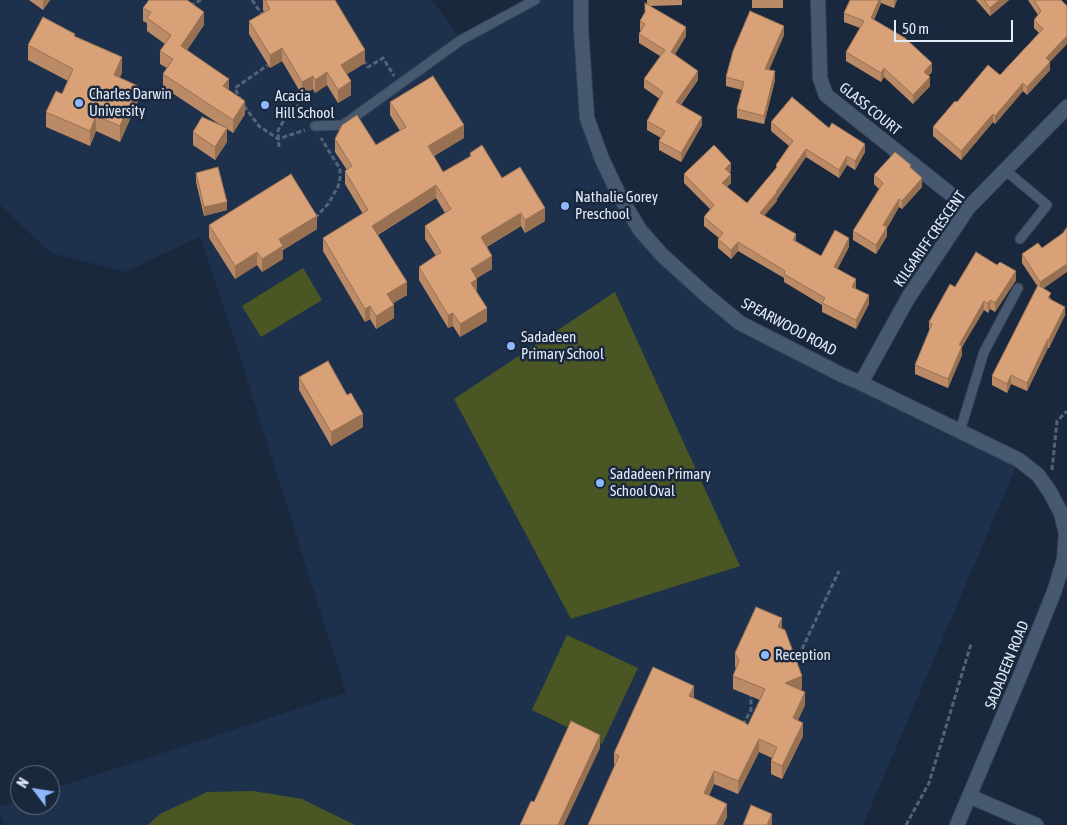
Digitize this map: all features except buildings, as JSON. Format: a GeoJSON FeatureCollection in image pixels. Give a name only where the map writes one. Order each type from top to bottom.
{"type":"FeatureCollection","features":[{"type":"Feature","properties":{"kind":"street","name":"SPEARWOOD ROAD"},"geometry":{"type":"LineString","coordinates":[[581,0],[586,118],[619,195],[640,230],[669,262],[740,322],[837,372],[1019,460],[1038,475],[1062,513]]}},
{"type":"Feature","properties":{"kind":"street","name":"GLASS COURT"},"geometry":{"type":"LineString","coordinates":[[818,0],[820,78],[826,95],[968,208]]}},
{"type":"Feature","properties":{"kind":"street","name":"KILGARIFF CRESCENT"},"geometry":{"type":"LineString","coordinates":[[862,383],[908,298],[968,208],[1067,106]]}},
{"type":"Feature","properties":{"kind":"street","name":"SADADEEN ROAD"},"geometry":{"type":"LineString","coordinates":[[956,825],[1054,592],[1064,560],[1066,533],[1062,513]]}},
{"type":"Feature","properties":{"kind":"street"},"geometry":{"type":"LineString","coordinates":[[969,796],[1036,825]]}},
{"type":"Feature","properties":{"kind":"lane"},"geometry":{"type":"LineString","coordinates":[[315,126],[342,125],[461,40],[535,0]]}},
{"type":"Feature","properties":{"kind":"lane"},"geometry":{"type":"LineString","coordinates":[[1005,170],[1047,205],[1020,239]]}},
{"type":"Feature","properties":{"kind":"lane"},"geometry":{"type":"LineString","coordinates":[[960,431],[984,352],[1018,288]]}},
{"type":"Feature","properties":{"kind":"path"},"geometry":{"type":"LineString","coordinates":[[189,7],[201,0]]}},
{"type":"Feature","properties":{"kind":"path"},"geometry":{"type":"LineString","coordinates":[[252,0],[267,24]]}},
{"type":"Feature","properties":{"kind":"path"},"geometry":{"type":"LineString","coordinates":[[363,59],[368,67],[383,58],[399,85]]}},
{"type":"Feature","properties":{"kind":"path"},"geometry":{"type":"LineString","coordinates":[[268,65],[235,88],[248,113],[259,126],[278,139]]}},
{"type":"Feature","properties":{"kind":"path"},"geometry":{"type":"LineString","coordinates":[[236,108],[241,101]]}},
{"type":"Feature","properties":{"kind":"path"},"geometry":{"type":"LineString","coordinates":[[279,147],[278,130],[286,117],[300,104]]}},
{"type":"Feature","properties":{"kind":"path"},"geometry":{"type":"LineString","coordinates":[[278,139],[315,126],[340,169],[338,187],[328,204],[313,220]]}},
{"type":"Feature","properties":{"kind":"path"},"geometry":{"type":"LineString","coordinates":[[1050,492],[1057,421],[1067,411]]}},
{"type":"Feature","properties":{"kind":"path"},"geometry":{"type":"LineString","coordinates":[[802,650],[838,571]]}},
{"type":"Feature","properties":{"kind":"path"},"geometry":{"type":"LineString","coordinates":[[906,825],[929,783],[971,644]]}},
{"type":"Feature","properties":{"kind":"path"},"geometry":{"type":"LineString","coordinates":[[740,733],[751,710],[751,696]]}},
{"type":"Feature","properties":{"kind":"shaded area"},"geometry":{"type":"Polygon","coordinates":[[[0,0],[432,0],[461,40],[535,0],[581,0],[587,118],[640,230],[740,323],[1019,460],[863,825],[5,825],[0,814],[0,806],[10,803],[10,815],[60,815],[60,787],[346,693],[200,236],[126,272],[51,253],[0,205],[0,0]]]}},
{"type":"Feature","properties":{"kind":"green space"},"geometry":{"type":"Polygon","coordinates":[[[303,268],[322,300],[261,337],[242,306],[303,268]]]}},
{"type":"Feature","properties":{"kind":"green space","name":"Sadadeen Primary School Oval"},"geometry":{"type":"Polygon","coordinates":[[[615,292],[740,566],[571,619],[454,399],[615,292]]]}},
{"type":"Feature","properties":{"kind":"green space"},"geometry":{"type":"Polygon","coordinates":[[[567,635],[638,668],[602,744],[532,710],[567,635]]]}},
{"type":"Feature","properties":{"kind":"green space"},"geometry":{"type":"Polygon","coordinates":[[[253,791],[302,799],[355,825],[148,825],[160,814],[207,792],[253,791]]]}},
{"type":"Feature","properties":{"kind":"place","name":"Charles Darwin University"},"geometry":{"type":"Point","coordinates":[79,103]}},
{"type":"Feature","properties":{"kind":"place","name":"Acacia Hill School"},"geometry":{"type":"Point","coordinates":[265,105]}},
{"type":"Feature","properties":{"kind":"place","name":"Nathalie Gorey Preschool"},"geometry":{"type":"Point","coordinates":[565,206]}},
{"type":"Feature","properties":{"kind":"place","name":"Sadadeen Primary School"},"geometry":{"type":"Point","coordinates":[511,346]}},
{"type":"Feature","properties":{"kind":"place","name":"Sadadeen Primary School Oval"},"geometry":{"type":"Point","coordinates":[600,483]}},
{"type":"Feature","properties":{"kind":"place","name":"Reception"},"geometry":{"type":"Point","coordinates":[765,655]}}]}
